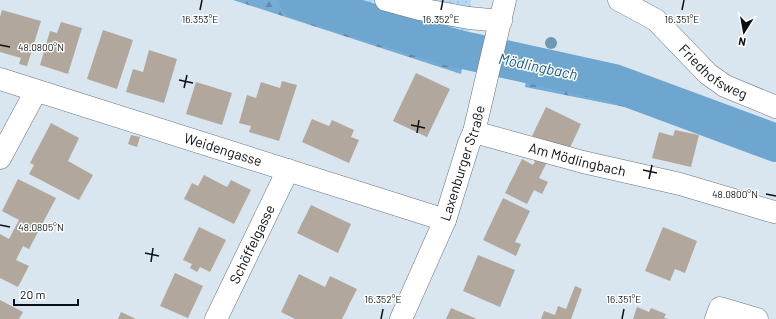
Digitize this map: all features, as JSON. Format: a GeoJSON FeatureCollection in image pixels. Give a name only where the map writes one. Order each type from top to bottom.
{"type":"FeatureCollection","features":[{"type":"Feature","properties":{"kind":"street"},"geometry":{"type":"LineString","coordinates":[[386,0],[419,9],[500,25]]}},
{"type":"Feature","properties":{"kind":"street","name":"Laxenburger Straße"},"geometry":{"type":"LineString","coordinates":[[401,319],[445,220],[469,143],[474,132],[506,0]]}},
{"type":"Feature","properties":{"kind":"street","name":"Friedhofsweg"},"geometry":{"type":"LineString","coordinates":[[619,0],[656,20],[708,74],[724,86],[776,107]]}},
{"type":"Feature","properties":{"kind":"street","name":"Weidengasse"},"geometry":{"type":"LineString","coordinates":[[0,79],[445,220]]}},
{"type":"Feature","properties":{"kind":"street"},"geometry":{"type":"LineString","coordinates":[[0,158],[36,91]]}},
{"type":"Feature","properties":{"kind":"street","name":"Am Mödlingbach"},"geometry":{"type":"LineString","coordinates":[[474,132],[583,162],[680,184],[774,212]]}},
{"type":"Feature","properties":{"kind":"street","name":"Schöffelgasse"},"geometry":{"type":"LineString","coordinates":[[216,319],[288,170]]}},
{"type":"Feature","properties":{"kind":"street"},"geometry":{"type":"LineString","coordinates":[[716,319],[720,308],[757,319]]}},
{"type":"Feature","properties":{"kind":"green space"},"geometry":{"type":"Polygon","coordinates":[[[233,0],[346,0],[468,34],[461,74],[233,0]]]}},
{"type":"Feature","properties":{"kind":"green space"},"geometry":{"type":"Polygon","coordinates":[[[532,46],[593,60],[776,129],[776,159],[690,120],[525,87],[532,46]]]}},
{"type":"Feature","properties":{"kind":"shaded area"},"geometry":{"type":"Polygon","coordinates":[[[346,0],[471,0],[468,34],[346,0]]]}},
{"type":"Feature","properties":{"kind":"building"},"geometry":{"type":"Polygon","coordinates":[[[2,10],[41,21],[27,66],[19,64],[21,58],[0,52],[0,17],[2,10]]]}},
{"type":"Feature","properties":{"kind":"building"},"geometry":{"type":"Polygon","coordinates":[[[61,22],[82,28],[68,74],[40,65],[50,31],[57,33],[61,22]]]}},
{"type":"Feature","properties":{"kind":"building"},"geometry":{"type":"Polygon","coordinates":[[[103,30],[133,40],[117,89],[87,79],[103,30]]]}},
{"type":"Feature","properties":{"kind":"building"},"geometry":{"type":"Polygon","coordinates":[[[149,50],[177,59],[164,103],[126,92],[133,69],[143,72],[149,50]]]}},
{"type":"Feature","properties":{"kind":"building"},"geometry":{"type":"Polygon","coordinates":[[[416,73],[450,89],[427,137],[393,121],[416,73]]]}},
{"type":"Feature","properties":{"kind":"building"},"geometry":{"type":"Polygon","coordinates":[[[282,81],[297,85],[279,141],[249,132],[251,126],[239,123],[247,95],[256,98],[261,82],[280,88],[282,81]]]}},
{"type":"Feature","properties":{"kind":"building"},"geometry":{"type":"Polygon","coordinates":[[[196,82],[232,93],[222,125],[186,114],[196,82]]]}},
{"type":"Feature","properties":{"kind":"building"},"geometry":{"type":"Polygon","coordinates":[[[546,107],[581,124],[569,150],[532,136],[546,107]]]}},
{"type":"Feature","properties":{"kind":"building"},"geometry":{"type":"Polygon","coordinates":[[[312,119],[329,126],[332,120],[354,130],[351,137],[359,140],[349,163],[302,142],[312,119]]]}},
{"type":"Feature","properties":{"kind":"building"},"geometry":{"type":"Polygon","coordinates":[[[51,123],[79,138],[68,161],[93,175],[79,200],[29,174],[34,165],[30,163],[51,123]]]}},
{"type":"Feature","properties":{"kind":"building"},"geometry":{"type":"Polygon","coordinates":[[[675,130],[699,135],[691,167],[652,158],[659,132],[673,136],[675,130]]]}},
{"type":"Feature","properties":{"kind":"building"},"geometry":{"type":"Polygon","coordinates":[[[131,135],[140,137],[137,147],[128,144],[131,135]]]}},
{"type":"Feature","properties":{"kind":"building"},"geometry":{"type":"Polygon","coordinates":[[[537,157],[547,162],[539,178],[548,182],[542,194],[534,190],[527,204],[505,193],[522,159],[533,165],[537,157]]]}},
{"type":"Feature","properties":{"kind":"building"},"geometry":{"type":"Polygon","coordinates":[[[204,175],[227,187],[231,180],[251,190],[234,224],[184,199],[192,183],[198,186],[204,175]]]}},
{"type":"Feature","properties":{"kind":"building"},"geometry":{"type":"Polygon","coordinates":[[[18,179],[56,198],[29,249],[23,246],[16,260],[29,266],[18,287],[0,278],[0,234],[9,239],[19,220],[2,211],[18,179]]]}},
{"type":"Feature","properties":{"kind":"building"},"geometry":{"type":"Polygon","coordinates":[[[503,198],[530,211],[515,242],[521,244],[516,256],[483,240],[503,198]]]}},
{"type":"Feature","properties":{"kind":"building"},"geometry":{"type":"Polygon","coordinates":[[[311,205],[351,224],[338,253],[297,233],[311,205]]]}},
{"type":"Feature","properties":{"kind":"building"},"geometry":{"type":"Polygon","coordinates":[[[199,227],[226,240],[210,272],[200,267],[197,272],[190,268],[192,264],[183,260],[199,227]]]}},
{"type":"Feature","properties":{"kind":"building"},"geometry":{"type":"Polygon","coordinates":[[[663,227],[697,241],[685,273],[675,269],[670,281],[645,271],[663,227]]]}},
{"type":"Feature","properties":{"kind":"building"},"geometry":{"type":"Polygon","coordinates":[[[478,255],[515,270],[500,307],[463,291],[478,255]]]}},
{"type":"Feature","properties":{"kind":"building"},"geometry":{"type":"Polygon","coordinates":[[[175,273],[203,286],[188,318],[160,306],[175,273]]]}},
{"type":"Feature","properties":{"kind":"building"},"geometry":{"type":"Polygon","coordinates":[[[299,274],[325,287],[330,276],[357,289],[342,319],[295,319],[281,312],[299,274]]]}},
{"type":"Feature","properties":{"kind":"building"},"geometry":{"type":"Polygon","coordinates":[[[575,286],[582,289],[571,319],[541,319],[544,311],[555,315],[558,306],[566,309],[575,286]]]}},
{"type":"Feature","properties":{"kind":"building"},"geometry":{"type":"Polygon","coordinates":[[[0,300],[23,312],[19,319],[0,319],[0,300]]]}},
{"type":"Feature","properties":{"kind":"building"},"geometry":{"type":"Polygon","coordinates":[[[637,307],[649,312],[651,308],[666,314],[664,318],[668,319],[633,319],[637,307]]]}},
{"type":"Feature","properties":{"kind":"building"},"geometry":{"type":"Polygon","coordinates":[[[451,308],[477,319],[446,319],[451,308]]]}},
{"type":"Feature","properties":{"kind":"building"},"geometry":{"type":"Polygon","coordinates":[[[121,312],[136,319],[118,319],[121,312]]]}},
{"type":"Feature","properties":{"kind":"waterway","name":"Mödlingbach"},"geometry":{"type":"LineString","coordinates":[[298,0],[454,48],[614,83],[776,143]]}}]}
